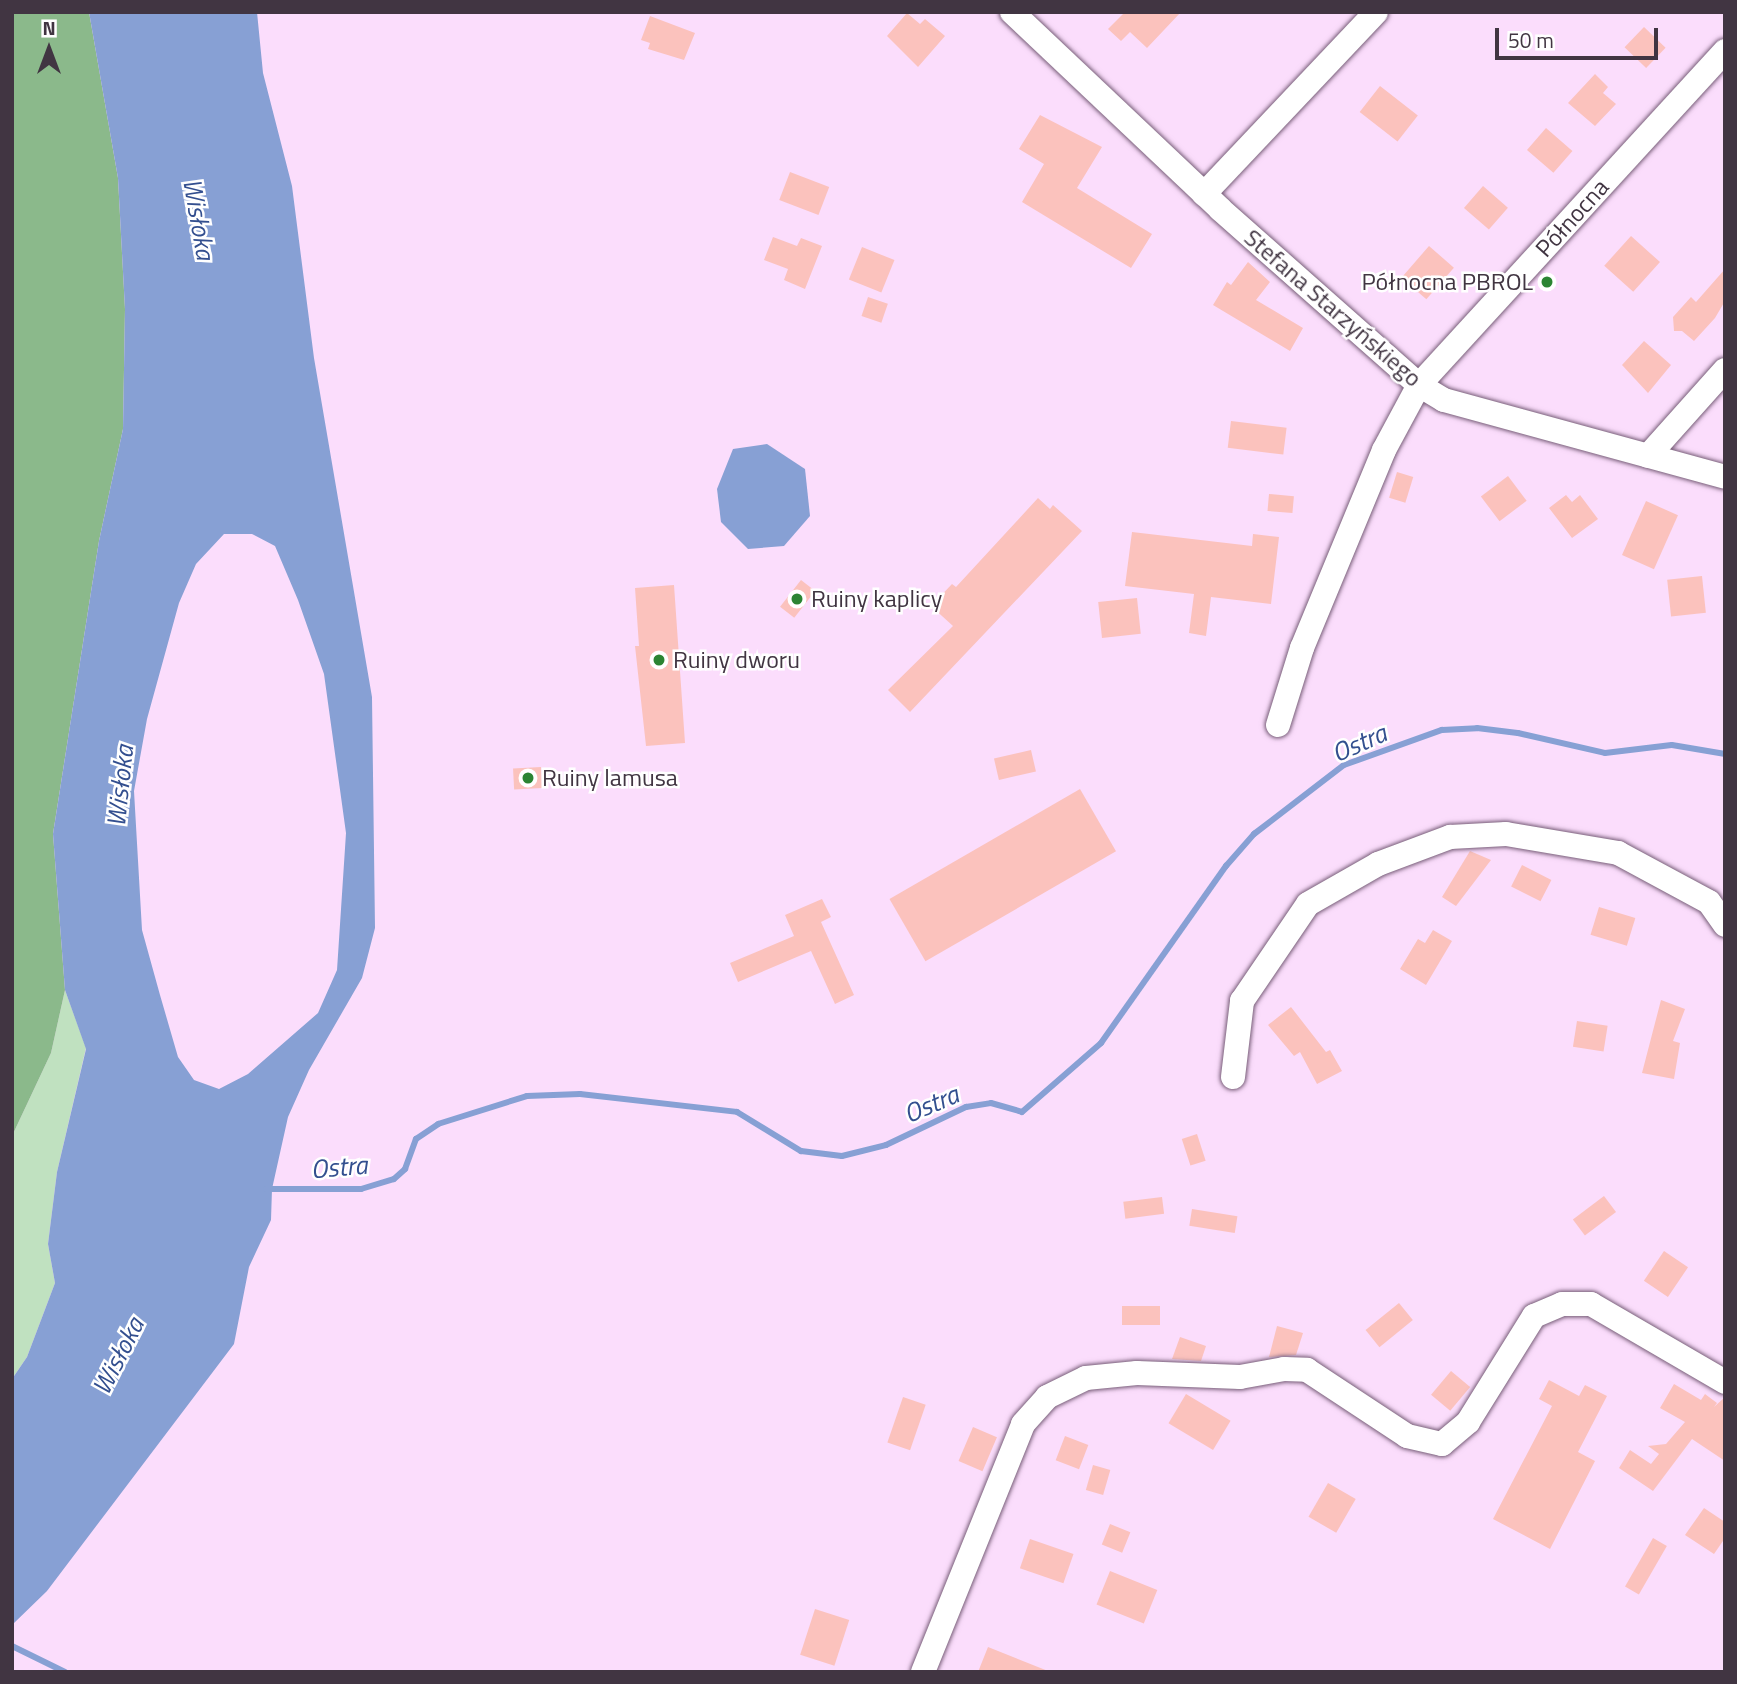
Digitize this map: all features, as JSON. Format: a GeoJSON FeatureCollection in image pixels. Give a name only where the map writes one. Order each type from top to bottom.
{"type":"FeatureCollection","features":[{"type":"Feature","properties":{"kind":"street","name":"Stefana Starzyńskiego"},"geometry":{"type":"LineString","coordinates":[[1012,12],[1204,194],[1419,385],[1444,400],[1725,477]]}},
{"type":"Feature","properties":{"kind":"street"},"geometry":{"type":"LineString","coordinates":[[1204,194],[1376,12]]}},
{"type":"Feature","properties":{"kind":"street","name":"Północna"},"geometry":{"type":"LineString","coordinates":[[1278,725],[1302,648],[1384,450],[1419,385],[1725,51]]}},
{"type":"Feature","properties":{"kind":"street"},"geometry":{"type":"LineString","coordinates":[[1648,456],[1725,370]]}},
{"type":"Feature","properties":{"kind":"street"},"geometry":{"type":"LineString","coordinates":[[1233,1077],[1242,1001],[1308,904],[1378,864],[1450,837],[1506,834],[1618,853],[1709,902],[1725,925]]}},
{"type":"Feature","properties":{"kind":"street"},"geometry":{"type":"LineString","coordinates":[[923,1672],[1023,1424],[1047,1397],[1086,1378],[1137,1373],[1240,1377],[1307,1370],[1407,1436],[1442,1444],[1468,1422],[1534,1316],[1572,1304],[1591,1304],[1725,1382]]}},
{"type":"Feature","properties":{"kind":"green space"},"geometry":{"type":"Polygon","coordinates":[[[12,12],[89,12],[118,178],[125,309],[123,429],[99,541],[53,834],[65,990],[51,1053],[12,1136],[12,12]]]}},
{"type":"Feature","properties":{"kind":"green space"},"geometry":{"type":"Polygon","coordinates":[[[65,990],[86,1048],[57,1172],[48,1244],[55,1283],[27,1357],[12,1379],[12,1136],[51,1053],[65,990]]]}},
{"type":"Feature","properties":{"kind":"water","name":"Wisłoka"},"geometry":{"type":"Polygon","coordinates":[[[89,12],[257,12],[263,73],[292,186],[314,358],[372,697],[375,928],[362,978],[309,1070],[288,1117],[272,1189],[271,1220],[249,1267],[234,1344],[47,1591],[12,1625],[12,1379],[27,1357],[55,1283],[48,1244],[57,1172],[86,1049],[65,990],[53,834],[99,541],[123,429],[125,309],[118,178],[89,12]],[[224,534],[196,564],[179,603],[147,719],[134,791],[142,930],[160,995],[178,1057],[194,1080],[219,1089],[248,1074],[318,1013],[337,970],[346,833],[324,674],[298,600],[275,546],[252,534],[224,534]]]}},
{"type":"Feature","properties":{"kind":"water"},"geometry":{"type":"Polygon","coordinates":[[[767,444],[805,469],[810,516],[784,546],[748,549],[721,522],[717,489],[733,449],[767,444]]]}},
{"type":"Feature","properties":{"kind":"building"},"geometry":{"type":"Polygon","coordinates":[[[1125,12],[1181,12],[1147,48],[1130,32],[1121,41],[1108,29],[1125,12]]]}},
{"type":"Feature","properties":{"kind":"building"},"geometry":{"type":"Polygon","coordinates":[[[907,13],[920,24],[925,19],[945,36],[918,67],[887,36],[907,13]]]}},
{"type":"Feature","properties":{"kind":"building"},"geometry":{"type":"Polygon","coordinates":[[[650,16],[695,33],[684,60],[648,49],[650,43],[641,40],[650,16]]]}},
{"type":"Feature","properties":{"kind":"building"},"geometry":{"type":"Polygon","coordinates":[[[1644,27],[1666,48],[1646,68],[1625,47],[1644,27]]]}},
{"type":"Feature","properties":{"kind":"building"},"geometry":{"type":"Polygon","coordinates":[[[1595,74],[1608,87],[1603,93],[1616,104],[1595,126],[1568,103],[1595,74]]]}},
{"type":"Feature","properties":{"kind":"building"},"geometry":{"type":"Polygon","coordinates":[[[1380,86],[1418,116],[1398,142],[1360,112],[1380,86]]]}},
{"type":"Feature","properties":{"kind":"building"},"geometry":{"type":"Polygon","coordinates":[[[1040,115],[1102,147],[1077,188],[1152,234],[1131,268],[1022,202],[1044,164],[1019,149],[1040,115]]]}},
{"type":"Feature","properties":{"kind":"building"},"geometry":{"type":"Polygon","coordinates":[[[1546,128],[1572,151],[1553,173],[1527,150],[1546,128]]]}},
{"type":"Feature","properties":{"kind":"building"},"geometry":{"type":"Polygon","coordinates":[[[790,172],[829,187],[818,215],[779,200],[790,172]]]}},
{"type":"Feature","properties":{"kind":"building"},"geometry":{"type":"Polygon","coordinates":[[[1483,186],[1508,208],[1489,230],[1464,208],[1483,186]]]}},
{"type":"Feature","properties":{"kind":"building"},"geometry":{"type":"Polygon","coordinates":[[[1631,236],[1660,262],[1633,292],[1604,266],[1631,236]]]}},
{"type":"Feature","properties":{"kind":"building"},"geometry":{"type":"Polygon","coordinates":[[[773,237],[797,246],[801,238],[822,246],[805,289],[784,280],[788,269],[764,260],[773,237]]]}},
{"type":"Feature","properties":{"kind":"building"},"geometry":{"type":"Polygon","coordinates":[[[1429,246],[1454,268],[1426,299],[1401,278],[1429,246]]]}},
{"type":"Feature","properties":{"kind":"building"},"geometry":{"type":"Polygon","coordinates":[[[862,247],[894,260],[881,293],[849,279],[862,247]]]}},
{"type":"Feature","properties":{"kind":"building"},"geometry":{"type":"Polygon","coordinates":[[[1248,262],[1270,282],[1256,300],[1303,328],[1290,351],[1213,305],[1227,282],[1231,285],[1248,262]]]}},
{"type":"Feature","properties":{"kind":"building"},"geometry":{"type":"Polygon","coordinates":[[[1725,269],[1725,301],[1715,318],[1694,341],[1682,331],[1674,331],[1673,317],[1691,297],[1696,302],[1725,269]]]}},
{"type":"Feature","properties":{"kind":"building"},"geometry":{"type":"Polygon","coordinates":[[[868,297],[888,304],[881,323],[861,316],[868,297]]]}},
{"type":"Feature","properties":{"kind":"building"},"geometry":{"type":"Polygon","coordinates":[[[1644,341],[1671,365],[1648,393],[1622,365],[1644,341]]]}},
{"type":"Feature","properties":{"kind":"building"},"geometry":{"type":"Polygon","coordinates":[[[1231,421],[1287,428],[1283,455],[1228,448],[1231,421]]]}},
{"type":"Feature","properties":{"kind":"building"},"geometry":{"type":"Polygon","coordinates":[[[1397,472],[1413,477],[1405,503],[1389,498],[1397,472]]]}},
{"type":"Feature","properties":{"kind":"building"},"geometry":{"type":"Polygon","coordinates":[[[1508,476],[1527,501],[1500,521],[1481,496],[1508,476]]]}},
{"type":"Feature","properties":{"kind":"building"},"geometry":{"type":"Polygon","coordinates":[[[1269,494],[1294,496],[1292,513],[1268,511],[1269,494]]]}},
{"type":"Feature","properties":{"kind":"building"},"geometry":{"type":"Polygon","coordinates":[[[1566,495],[1572,502],[1580,495],[1598,519],[1572,538],[1549,508],[1566,495]]]}},
{"type":"Feature","properties":{"kind":"building"},"geometry":{"type":"Polygon","coordinates":[[[1038,498],[1050,509],[1053,505],[1082,531],[910,712],[888,690],[953,626],[931,606],[952,584],[956,587],[1038,498]]]}},
{"type":"Feature","properties":{"kind":"building"},"geometry":{"type":"Polygon","coordinates":[[[1646,501],[1678,515],[1654,569],[1622,555],[1646,501]]]}},
{"type":"Feature","properties":{"kind":"building"},"geometry":{"type":"Polygon","coordinates":[[[1132,532],[1252,546],[1253,534],[1279,537],[1271,604],[1211,597],[1206,636],[1189,633],[1194,594],[1125,586],[1132,532]]]}},
{"type":"Feature","properties":{"kind":"building"},"geometry":{"type":"Polygon","coordinates":[[[1702,576],[1706,613],[1671,616],[1667,580],[1702,576]]]}},
{"type":"Feature","properties":{"kind":"building","name":"Ruiny kaplicy"},"geometry":{"type":"Polygon","coordinates":[[[801,580],[815,591],[794,618],[780,607],[801,580]]]}},
{"type":"Feature","properties":{"kind":"building","name":"Ruiny dworu"},"geometry":{"type":"Polygon","coordinates":[[[674,585],[685,743],[646,746],[635,646],[639,646],[635,588],[674,585]]]}},
{"type":"Feature","properties":{"kind":"building"},"geometry":{"type":"Polygon","coordinates":[[[1137,598],[1141,634],[1102,638],[1098,602],[1137,598]]]}},
{"type":"Feature","properties":{"kind":"building"},"geometry":{"type":"Polygon","coordinates":[[[1031,750],[1036,771],[999,780],[994,759],[1031,750]]]}},
{"type":"Feature","properties":{"kind":"building","name":"Ruiny lamusa"},"geometry":{"type":"Polygon","coordinates":[[[541,767],[542,788],[514,789],[513,768],[541,767]]]}},
{"type":"Feature","properties":{"kind":"building"},"geometry":{"type":"Polygon","coordinates":[[[1080,789],[1116,851],[925,961],[889,899],[1080,789]]]}},
{"type":"Feature","properties":{"kind":"building"},"geometry":{"type":"Polygon","coordinates":[[[1470,851],[1491,860],[1456,906],[1442,897],[1470,851]]]}},
{"type":"Feature","properties":{"kind":"building"},"geometry":{"type":"Polygon","coordinates":[[[1522,865],[1551,880],[1541,901],[1511,886],[1522,865]]]}},
{"type":"Feature","properties":{"kind":"building"},"geometry":{"type":"Polygon","coordinates":[[[822,899],[831,917],[821,922],[854,995],[835,1004],[811,951],[738,982],[730,963],[794,936],[785,915],[822,899]]]}},
{"type":"Feature","properties":{"kind":"building"},"geometry":{"type":"Polygon","coordinates":[[[1599,907],[1635,918],[1627,946],[1591,935],[1599,907]]]}},
{"type":"Feature","properties":{"kind":"building"},"geometry":{"type":"Polygon","coordinates":[[[1433,930],[1452,941],[1426,985],[1400,969],[1418,939],[1425,943],[1433,930]]]}},
{"type":"Feature","properties":{"kind":"building"},"geometry":{"type":"Polygon","coordinates":[[[1661,1000],[1685,1009],[1673,1041],[1680,1043],[1674,1079],[1642,1073],[1661,1000]]]}},
{"type":"Feature","properties":{"kind":"building"},"geometry":{"type":"Polygon","coordinates":[[[1291,1007],[1326,1052],[1330,1050],[1342,1071],[1317,1084],[1300,1052],[1294,1056],[1268,1025],[1291,1007]]]}},
{"type":"Feature","properties":{"kind":"building"},"geometry":{"type":"Polygon","coordinates":[[[1577,1021],[1608,1026],[1604,1052],[1573,1047],[1577,1021]]]}},
{"type":"Feature","properties":{"kind":"building"},"geometry":{"type":"Polygon","coordinates":[[[1197,1134],[1206,1161],[1190,1166],[1182,1139],[1197,1134]]]}},
{"type":"Feature","properties":{"kind":"building"},"geometry":{"type":"Polygon","coordinates":[[[1604,1196],[1616,1212],[1585,1235],[1573,1219],[1604,1196]]]}},
{"type":"Feature","properties":{"kind":"building"},"geometry":{"type":"Polygon","coordinates":[[[1162,1197],[1164,1214],[1125,1219],[1123,1202],[1162,1197]]]}},
{"type":"Feature","properties":{"kind":"building"},"geometry":{"type":"Polygon","coordinates":[[[1192,1209],[1237,1216],[1235,1233],[1189,1226],[1192,1209]]]}},
{"type":"Feature","properties":{"kind":"building"},"geometry":{"type":"Polygon","coordinates":[[[1664,1251],[1688,1267],[1668,1297],[1644,1281],[1664,1251]]]}},
{"type":"Feature","properties":{"kind":"building"},"geometry":{"type":"Polygon","coordinates":[[[1399,1303],[1413,1320],[1379,1347],[1366,1330],[1399,1303]]]}},
{"type":"Feature","properties":{"kind":"building"},"geometry":{"type":"Polygon","coordinates":[[[1122,1306],[1160,1306],[1160,1325],[1122,1325],[1122,1306]]]}},
{"type":"Feature","properties":{"kind":"building"},"geometry":{"type":"Polygon","coordinates":[[[1277,1326],[1303,1333],[1296,1355],[1269,1357],[1277,1326]]]}},
{"type":"Feature","properties":{"kind":"building"},"geometry":{"type":"Polygon","coordinates":[[[1180,1337],[1206,1346],[1201,1361],[1172,1359],[1180,1337]]]}},
{"type":"Feature","properties":{"kind":"building"},"geometry":{"type":"Polygon","coordinates":[[[1451,1371],[1470,1387],[1450,1411],[1431,1395],[1451,1371]]]}},
{"type":"Feature","properties":{"kind":"building"},"geometry":{"type":"Polygon","coordinates":[[[1549,1380],[1579,1396],[1585,1385],[1607,1396],[1578,1452],[1595,1461],[1550,1549],[1493,1519],[1552,1406],[1539,1399],[1549,1380]]]}},
{"type":"Feature","properties":{"kind":"building"},"geometry":{"type":"Polygon","coordinates":[[[1674,1384],[1701,1400],[1705,1394],[1717,1403],[1714,1407],[1725,1397],[1725,1461],[1692,1439],[1653,1491],[1619,1468],[1630,1450],[1651,1464],[1659,1454],[1648,1446],[1666,1444],[1685,1422],[1660,1408],[1674,1384]]]}},
{"type":"Feature","properties":{"kind":"building"},"geometry":{"type":"Polygon","coordinates":[[[1186,1394],[1231,1421],[1213,1450],[1168,1423],[1186,1394]]]}},
{"type":"Feature","properties":{"kind":"building"},"geometry":{"type":"Polygon","coordinates":[[[903,1397],[926,1405],[910,1450],[887,1442],[903,1397]]]}},
{"type":"Feature","properties":{"kind":"building"},"geometry":{"type":"Polygon","coordinates":[[[973,1427],[997,1437],[982,1471],[959,1461],[973,1427]]]}},
{"type":"Feature","properties":{"kind":"building"},"geometry":{"type":"Polygon","coordinates":[[[1065,1436],[1088,1445],[1079,1469],[1056,1460],[1065,1436]]]}},
{"type":"Feature","properties":{"kind":"building"},"geometry":{"type":"Polygon","coordinates":[[[1093,1465],[1110,1470],[1103,1495],[1086,1490],[1093,1465]]]}},
{"type":"Feature","properties":{"kind":"building"},"geometry":{"type":"Polygon","coordinates":[[[1328,1483],[1356,1499],[1336,1533],[1308,1517],[1328,1483]]]}},
{"type":"Feature","properties":{"kind":"building"},"geometry":{"type":"Polygon","coordinates":[[[1704,1508],[1725,1522],[1725,1538],[1714,1554],[1685,1535],[1704,1508]]]}},
{"type":"Feature","properties":{"kind":"building"},"geometry":{"type":"Polygon","coordinates":[[[1110,1524],[1130,1532],[1122,1553],[1102,1544],[1110,1524]]]}},
{"type":"Feature","properties":{"kind":"building"},"geometry":{"type":"Polygon","coordinates":[[[1653,1538],[1667,1546],[1639,1594],[1625,1586],[1653,1538]]]}},
{"type":"Feature","properties":{"kind":"building"},"geometry":{"type":"Polygon","coordinates":[[[1030,1539],[1073,1554],[1063,1583],[1020,1568],[1030,1539]]]}},
{"type":"Feature","properties":{"kind":"building"},"geometry":{"type":"Polygon","coordinates":[[[1110,1571],[1157,1590],[1144,1623],[1097,1604],[1110,1571]]]}},
{"type":"Feature","properties":{"kind":"building"},"geometry":{"type":"Polygon","coordinates":[[[815,1609],[849,1620],[834,1666],[800,1655],[815,1609]]]}},
{"type":"Feature","properties":{"kind":"building"},"geometry":{"type":"Polygon","coordinates":[[[988,1647],[1048,1671],[1048,1672],[978,1672],[988,1647]]]}},
{"type":"Feature","properties":{"kind":"waterway","name":"Ostra"},"geometry":{"type":"LineString","coordinates":[[266,1189],[361,1189],[394,1179],[405,1169],[416,1139],[438,1124],[527,1096],[580,1094],[737,1112],[801,1151],[842,1156],[886,1145],[966,1107],[991,1103],[1022,1112],[1101,1043],[1226,866],[1254,834],[1344,765],[1442,730],[1477,728],[1518,733],[1605,753],[1672,745],[1725,754]]}},
{"type":"Feature","properties":{"kind":"waterway"},"geometry":{"type":"LineString","coordinates":[[12,1646],[65,1672]]}},
{"type":"Feature","properties":{"kind":"place","name":"Północna PBROL"},"geometry":{"type":"Point","coordinates":[1547,282]}},
{"type":"Feature","properties":{"kind":"place","name":"Ruiny kaplicy"},"geometry":{"type":"Point","coordinates":[797,599]}},
{"type":"Feature","properties":{"kind":"place","name":"Ruiny dworu"},"geometry":{"type":"Point","coordinates":[659,660]}},
{"type":"Feature","properties":{"kind":"place","name":"Ruiny lamusa"},"geometry":{"type":"Point","coordinates":[528,778]}}]}
